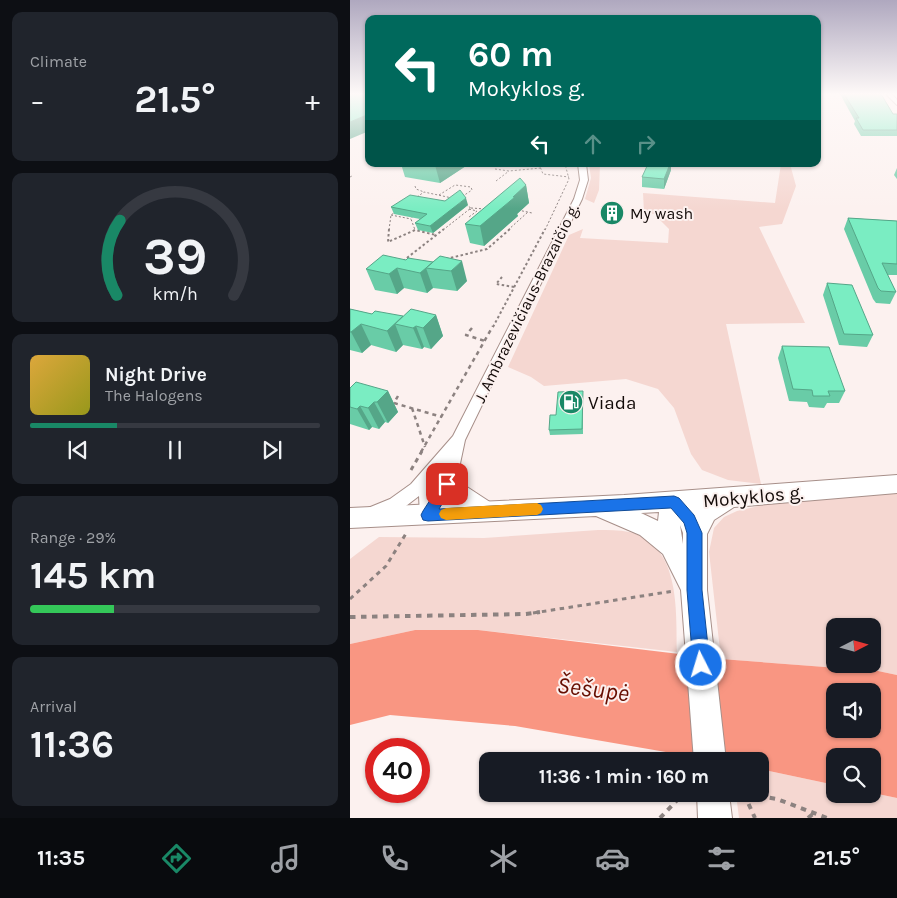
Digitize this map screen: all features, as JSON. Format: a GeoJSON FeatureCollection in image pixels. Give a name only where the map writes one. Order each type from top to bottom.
{"type":"FeatureCollection","features":[{"type":"Feature","properties":{"kind":"main road","name":"Mokyklos g."},"geometry":{"type":"LineString","coordinates":[[358,517],[728,499],[897,484]]}},
{"type":"Feature","properties":{"kind":"main road"},"geometry":{"type":"LineString","coordinates":[[694,533],[706,513],[728,499]]}},
{"type":"Feature","properties":{"kind":"main road"},"geometry":{"type":"LineString","coordinates":[[695,598],[671,546],[668,515],[674,502],[689,520],[694,533],[695,598],[709,752]]}},
{"type":"Feature","properties":{"kind":"main road"},"geometry":{"type":"LineString","coordinates":[[593,506],[640,522],[654,530],[671,546]]}},
{"type":"Feature","properties":{"kind":"street","name":"J. Ambrazevičiaus-Brazaičio g."},"geometry":{"type":"LineString","coordinates":[[358,517],[405,498],[429,476],[458,440],[575,206],[584,180],[582,167]]}},
{"type":"Feature","properties":{"kind":"street","name":"J. Ambrazevičiaus-Brazaičio g."},"geometry":{"type":"LineString","coordinates":[[428,515],[443,493],[451,476],[458,440]]}},
{"type":"Feature","properties":{"kind":"street"},"geometry":{"type":"LineString","coordinates":[[428,515],[427,493],[429,476]]}},
{"type":"Feature","properties":{"kind":"street"},"geometry":{"type":"LineString","coordinates":[[451,476],[462,492],[491,512]]}},
{"type":"Feature","properties":{"kind":"street"},"geometry":{"type":"LineString","coordinates":[[714,802],[715,818]]}},
{"type":"Feature","properties":{"kind":"path"},"geometry":{"type":"LineString","coordinates":[[408,476],[485,341],[560,201],[569,177],[566,167]]}},
{"type":"Feature","properties":{"kind":"path"},"geometry":{"type":"LineString","coordinates":[[495,169],[509,171],[541,168],[543,174],[569,177]]}},
{"type":"Feature","properties":{"kind":"path"},"geometry":{"type":"LineString","coordinates":[[496,181],[509,171]]}},
{"type":"Feature","properties":{"kind":"path"},"geometry":{"type":"LineString","coordinates":[[439,195],[455,185],[471,188],[472,190],[460,197]]}},
{"type":"Feature","properties":{"kind":"path"},"geometry":{"type":"LineString","coordinates":[[416,186],[416,189],[424,192],[457,198]]}},
{"type":"Feature","properties":{"kind":"path"},"geometry":{"type":"LineString","coordinates":[[411,201],[424,192]]}},
{"type":"Feature","properties":{"kind":"path"},"geometry":{"type":"LineString","coordinates":[[438,200],[444,196]]}},
{"type":"Feature","properties":{"kind":"path"},"geometry":{"type":"LineString","coordinates":[[464,203],[470,209],[477,211],[470,217]]}},
{"type":"Feature","properties":{"kind":"path"},"geometry":{"type":"LineString","coordinates":[[389,208],[398,210],[391,215],[388,242],[415,230],[436,235]]}},
{"type":"Feature","properties":{"kind":"path"},"geometry":{"type":"LineString","coordinates":[[405,263],[402,261],[470,209],[487,210]]}},
{"type":"Feature","properties":{"kind":"path"},"geometry":{"type":"LineString","coordinates":[[513,209],[532,213]]}},
{"type":"Feature","properties":{"kind":"path"},"geometry":{"type":"LineString","coordinates":[[411,219],[416,212]]}},
{"type":"Feature","properties":{"kind":"path"},"geometry":{"type":"LineString","coordinates":[[444,259],[487,249],[528,212]]}},
{"type":"Feature","properties":{"kind":"path"},"geometry":{"type":"LineString","coordinates":[[391,215],[411,219]]}},
{"type":"Feature","properties":{"kind":"path"},"geometry":{"type":"LineString","coordinates":[[411,219],[415,230]]}},
{"type":"Feature","properties":{"kind":"path"},"geometry":{"type":"LineString","coordinates":[[502,277],[496,284],[514,287]]}},
{"type":"Feature","properties":{"kind":"path"},"geometry":{"type":"LineString","coordinates":[[472,328],[466,335],[485,341]]}},
{"type":"Feature","properties":{"kind":"path"},"geometry":{"type":"LineString","coordinates":[[398,396],[394,403],[442,417]]}},
{"type":"Feature","properties":{"kind":"path"},"geometry":{"type":"LineString","coordinates":[[412,408],[425,447]]}},
{"type":"Feature","properties":{"kind":"path"},"geometry":{"type":"LineString","coordinates":[[350,599],[386,566],[407,532]]}},
{"type":"Feature","properties":{"kind":"path"},"geometry":{"type":"LineString","coordinates":[[350,616],[526,614],[633,596],[695,598]]}},
{"type":"Feature","properties":{"kind":"path"},"geometry":{"type":"LineString","coordinates":[[769,798],[827,818]]}},
{"type":"Feature","properties":{"kind":"path"},"geometry":{"type":"LineString","coordinates":[[660,818],[675,802]]}},
{"type":"Feature","properties":{"kind":"path"},"geometry":{"type":"LineString","coordinates":[[748,802],[755,818]]}},
{"type":"Feature","properties":{"kind":"path"},"geometry":{"type":"LineString","coordinates":[[808,818],[814,813]]}},
{"type":"Feature","properties":{"kind":"shaded area"},"geometry":{"type":"Polygon","coordinates":[[[589,167],[600,167],[599,190],[594,203],[585,199],[591,178],[589,167]]]}},
{"type":"Feature","properties":{"kind":"shaded area"},"geometry":{"type":"Polygon","coordinates":[[[781,167],[791,167],[796,186],[782,224],[759,227],[805,323],[726,324],[761,484],[728,480],[702,470],[691,454],[674,408],[658,389],[626,379],[544,386],[531,377],[508,367],[569,235],[583,229],[580,238],[668,243],[669,229],[654,214],[644,212],[643,193],[775,203],[781,167]]]}},
{"type":"Feature","properties":{"kind":"shaded area"},"geometry":{"type":"Polygon","coordinates":[[[897,493],[897,675],[881,672],[881,618],[826,618],[826,667],[721,659],[709,552],[714,528],[724,517],[737,511],[767,504],[897,493]]]}},
{"type":"Feature","properties":{"kind":"shaded area"},"geometry":{"type":"Polygon","coordinates":[[[598,530],[629,532],[646,539],[658,550],[667,565],[672,582],[675,599],[677,652],[478,630],[415,630],[350,644],[350,559],[379,537],[484,538],[598,530]]]}},
{"type":"Feature","properties":{"kind":"shaded area"},"geometry":{"type":"Polygon","coordinates":[[[769,771],[826,783],[826,803],[881,803],[881,795],[897,798],[897,818],[739,818],[737,802],[769,802],[769,771]]]}},
{"type":"Feature","properties":{"kind":"water","name":"Šešupė"},"geometry":{"type":"Polygon","coordinates":[[[415,630],[478,630],[721,659],[826,667],[826,673],[881,672],[897,675],[897,798],[881,795],[881,748],[826,748],[826,783],[769,771],[769,752],[666,752],[515,726],[390,715],[350,725],[350,644],[415,630]]]}},
{"type":"Feature","properties":{"kind":"building"},"geometry":{"type":"Polygon","coordinates":[[[647,167],[669,167],[664,179],[642,177],[647,167]]]}},
{"type":"Feature","properties":{"kind":"building"},"geometry":{"type":"Polygon","coordinates":[[[520,178],[526,185],[513,197],[515,197],[480,226],[465,224],[520,178]]]}},
{"type":"Feature","properties":{"kind":"building"},"geometry":{"type":"Polygon","coordinates":[[[460,190],[466,198],[430,226],[415,223],[427,214],[391,207],[410,195],[445,201],[460,190]]]}},
{"type":"Feature","properties":{"kind":"building"},"geometry":{"type":"Polygon","coordinates":[[[848,218],[897,221],[897,264],[882,263],[896,292],[881,291],[878,288],[848,218]]]}},
{"type":"Feature","properties":{"kind":"building"},"geometry":{"type":"Polygon","coordinates":[[[383,255],[406,260],[408,258],[433,262],[420,273],[397,268],[389,274],[366,269],[383,255]]]}},
{"type":"Feature","properties":{"kind":"building"},"geometry":{"type":"Polygon","coordinates":[[[440,256],[462,261],[451,271],[426,268],[440,256]]]}},
{"type":"Feature","properties":{"kind":"building"},"geometry":{"type":"Polygon","coordinates":[[[827,283],[852,285],[873,335],[844,334],[827,283]]]}},
{"type":"Feature","properties":{"kind":"building"},"geometry":{"type":"Polygon","coordinates":[[[350,309],[372,314],[375,311],[403,316],[387,331],[361,324],[350,332],[350,309]]]}},
{"type":"Feature","properties":{"kind":"building"},"geometry":{"type":"Polygon","coordinates":[[[411,309],[436,315],[423,328],[395,324],[411,309]]]}},
{"type":"Feature","properties":{"kind":"building"},"geometry":{"type":"Polygon","coordinates":[[[782,346],[829,347],[845,391],[828,391],[830,396],[813,396],[812,390],[793,389],[782,346]]]}},
{"type":"Feature","properties":{"kind":"building"},"geometry":{"type":"Polygon","coordinates":[[[356,382],[388,391],[368,408],[360,406],[357,409],[350,407],[350,388],[356,382]]]}},
{"type":"Feature","properties":{"kind":"building"},"geometry":{"type":"Polygon","coordinates":[[[583,391],[582,429],[549,430],[550,415],[556,415],[558,392],[583,391]]]}},
{"type":"Feature","properties":{"kind":"slow traffic"},"geometry":{"type":"LineString","coordinates":[[446,514],[537,509]]}},
{"type":"Feature","properties":{"kind":"place","name":"My wash"},"geometry":{"type":"Point","coordinates":[612,213]}},
{"type":"Feature","properties":{"kind":"place","name":"Viada"},"geometry":{"type":"Point","coordinates":[571,402]}},
{"type":"Feature","properties":{"kind":"route"},"geometry":{"type":"LineString","coordinates":[[447,484],[428,515],[674,502],[682,509],[694,533],[694,590],[701,665]]}}]}
